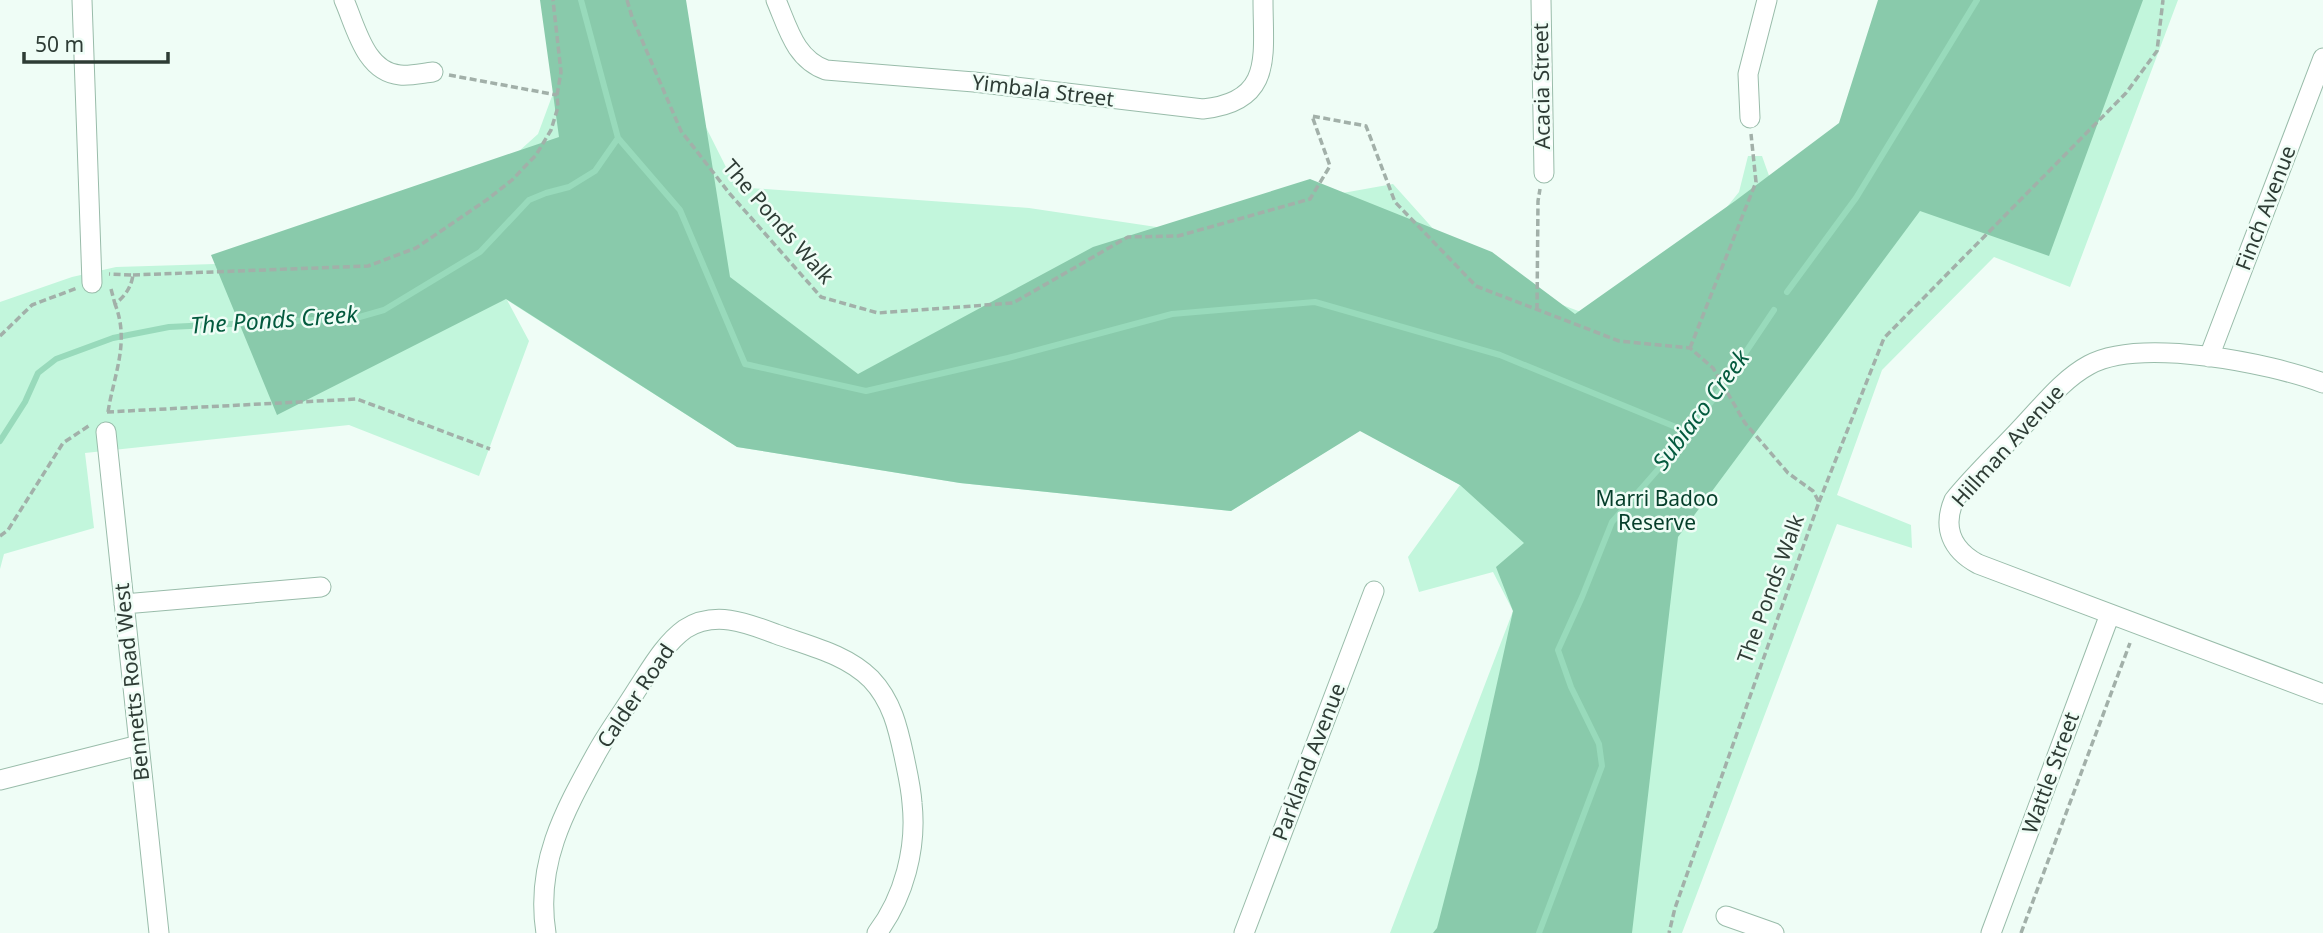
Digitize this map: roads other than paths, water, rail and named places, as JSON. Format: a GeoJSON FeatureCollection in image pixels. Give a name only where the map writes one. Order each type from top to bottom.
{"type":"FeatureCollection","features":[{"type":"Feature","properties":{"kind":"street"},"geometry":{"type":"LineString","coordinates":[[82,0],[92,282]]}},
{"type":"Feature","properties":{"kind":"street"},"geometry":{"type":"LineString","coordinates":[[344,0],[369,56],[376,65],[400,75],[433,72]]}},
{"type":"Feature","properties":{"kind":"street","name":"Yimbala Street"},"geometry":{"type":"LineString","coordinates":[[776,0],[803,56],[812,65],[826,70],[974,82],[1203,109],[1232,103],[1247,94],[1257,80],[1262,66],[1263,0]]}},
{"type":"Feature","properties":{"kind":"street","name":"Acacia Street"},"geometry":{"type":"LineString","coordinates":[[1541,0],[1544,173]]}},
{"type":"Feature","properties":{"kind":"street"},"geometry":{"type":"LineString","coordinates":[[1750,118],[1748,74],[1767,0]]}},
{"type":"Feature","properties":{"kind":"street","name":"Finch Avenue"},"geometry":{"type":"LineString","coordinates":[[2209,358],[2323,58]]}},
{"type":"Feature","properties":{"kind":"street","name":"Hillman Avenue"},"geometry":{"type":"LineString","coordinates":[[2323,383],[2281,368],[2209,358],[2131,352],[2106,358],[2073,376],[2039,409],[1954,500],[1949,512],[1950,536],[1967,558],[2323,694]]}},
{"type":"Feature","properties":{"kind":"street","name":"Bennetts Road West"},"geometry":{"type":"LineString","coordinates":[[106,432],[159,933]]}},
{"type":"Feature","properties":{"kind":"street"},"geometry":{"type":"LineString","coordinates":[[124,604],[321,587]]}},
{"type":"Feature","properties":{"kind":"street","name":"Parkland Avenue"},"geometry":{"type":"LineString","coordinates":[[1244,933],[1374,591]]}},
{"type":"Feature","properties":{"kind":"street","name":"Wattle Street"},"geometry":{"type":"LineString","coordinates":[[1991,933],[2110,614]]}},
{"type":"Feature","properties":{"kind":"street","name":"Calder Road"},"geometry":{"type":"LineString","coordinates":[[546,933],[543,906],[545,873],[568,805],[603,741],[665,649],[686,629],[713,619],[744,623],[848,662],[872,680],[892,710],[899,729],[912,800],[912,834],[907,871],[901,890],[877,933]]}},
{"type":"Feature","properties":{"kind":"street"},"geometry":{"type":"LineString","coordinates":[[0,780],[139,746]]}},
{"type":"Feature","properties":{"kind":"street"},"geometry":{"type":"LineString","coordinates":[[1726,916],[1774,933]]}},
{"type":"Feature","properties":{"kind":"waterway"},"geometry":{"type":"LineString","coordinates":[[581,0],[618,138]]}},
{"type":"Feature","properties":{"kind":"waterway","name":"Subiaco Creek"},"geometry":{"type":"LineString","coordinates":[[1787,292],[1856,198],[1977,0]]}},
{"type":"Feature","properties":{"kind":"waterway","name":"The Ponds Creek"},"geometry":{"type":"LineString","coordinates":[[0,441],[25,402],[38,373],[56,359],[113,338],[169,327],[356,318],[384,310],[480,252],[529,200],[569,187],[595,171],[618,138],[680,210],[745,364],[866,391],[1008,358],[1172,314],[1315,302],[1500,355],[1688,432]]}},
{"type":"Feature","properties":{"kind":"waterway","name":"Subiaco Creek"},"geometry":{"type":"LineString","coordinates":[[1539,933],[1602,766],[1599,744],[1571,687],[1558,650],[1612,522],[1676,449],[1723,386],[1774,310]]}},
{"type":"Feature","properties":{"kind":"park label","name":"Marri Badoo Reserve"},"geometry":{"type":"Point","coordinates":[1657,511]}}]}
